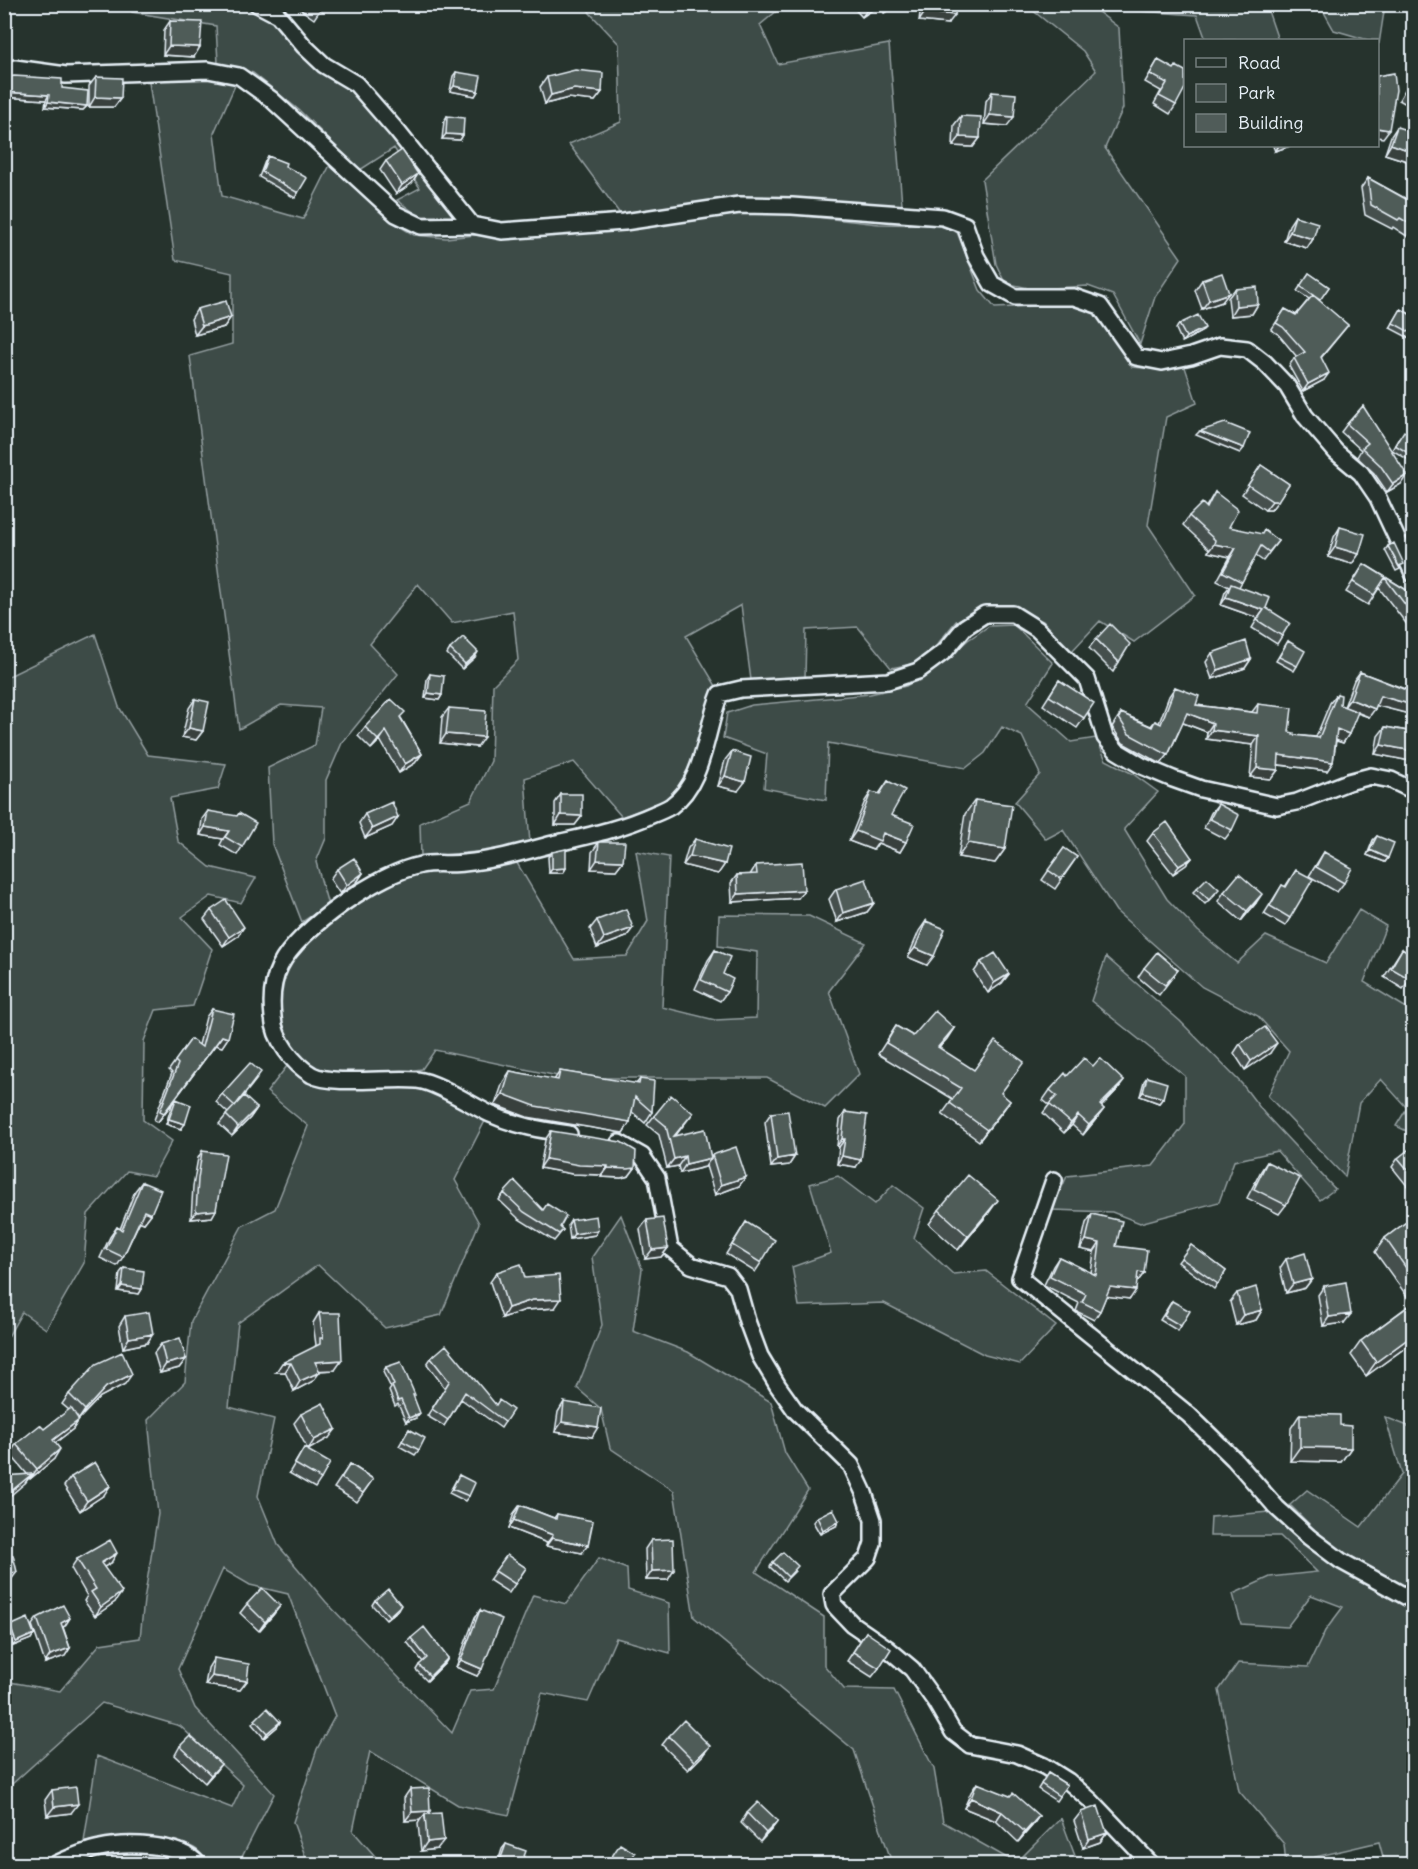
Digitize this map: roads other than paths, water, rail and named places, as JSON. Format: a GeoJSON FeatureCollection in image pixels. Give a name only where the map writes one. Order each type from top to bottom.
{"type":"FeatureCollection","features":[{"type":"Feature","properties":{"kind":"street"},"geometry":{"type":"LineString","coordinates":[[257,4],[278,15],[304,46],[324,65],[356,84],[398,131],[472,225]]}},
{"type":"Feature","properties":{"kind":"street"},"geometry":{"type":"LineString","coordinates":[[4,73],[15,68],[66,75],[208,70],[239,76],[271,99],[396,214],[421,226],[472,225],[502,231],[624,222],[739,205],[792,206],[944,217],[965,225],[976,256],[992,284],[1015,297],[1074,297],[1100,306],[1136,357],[1162,362],[1191,356],[1220,346],[1247,349],[1265,363],[1287,386],[1313,425],[1336,452],[1361,473],[1378,498],[1413,575]]}},
{"type":"Feature","properties":{"kind":"street"},"geometry":{"type":"LineString","coordinates":[[587,1137],[525,1127],[491,1114],[455,1095],[419,1080],[336,1079],[313,1075],[289,1055],[273,1024],[271,997],[280,966],[308,930],[359,892],[394,875],[421,865],[461,864],[506,858],[603,833],[671,806],[693,782],[705,747],[712,713],[720,694],[741,689],[888,681],[918,670],[945,651],[965,627],[985,614],[1013,614],[1036,629],[1087,680],[1105,736],[1117,751],[1163,775],[1201,789],[1277,806],[1297,802],[1348,782],[1371,776],[1391,780],[1413,791]]}},
{"type":"Feature","properties":{"kind":"street"},"geometry":{"type":"LineString","coordinates":[[608,1141],[618,1142],[642,1156],[657,1178],[670,1248],[691,1265],[728,1276],[738,1289],[760,1356],[778,1386],[795,1410],[851,1465],[873,1520],[873,1543],[868,1558],[832,1594],[834,1605],[852,1624],[887,1648],[912,1669],[935,1701],[953,1732],[970,1745],[1017,1754],[1068,1781],[1090,1800],[1151,1864]]}},
{"type":"Feature","properties":{"kind":"street"},"geometry":{"type":"LineString","coordinates":[[1054,1180],[1020,1278],[1189,1415],[1234,1459],[1277,1508],[1309,1537],[1341,1561],[1413,1601]]}},
{"type":"Feature","properties":{"kind":"street"},"geometry":{"type":"LineString","coordinates":[[56,1864],[101,1847],[136,1845],[167,1848],[194,1859],[198,1864]]}}]}
